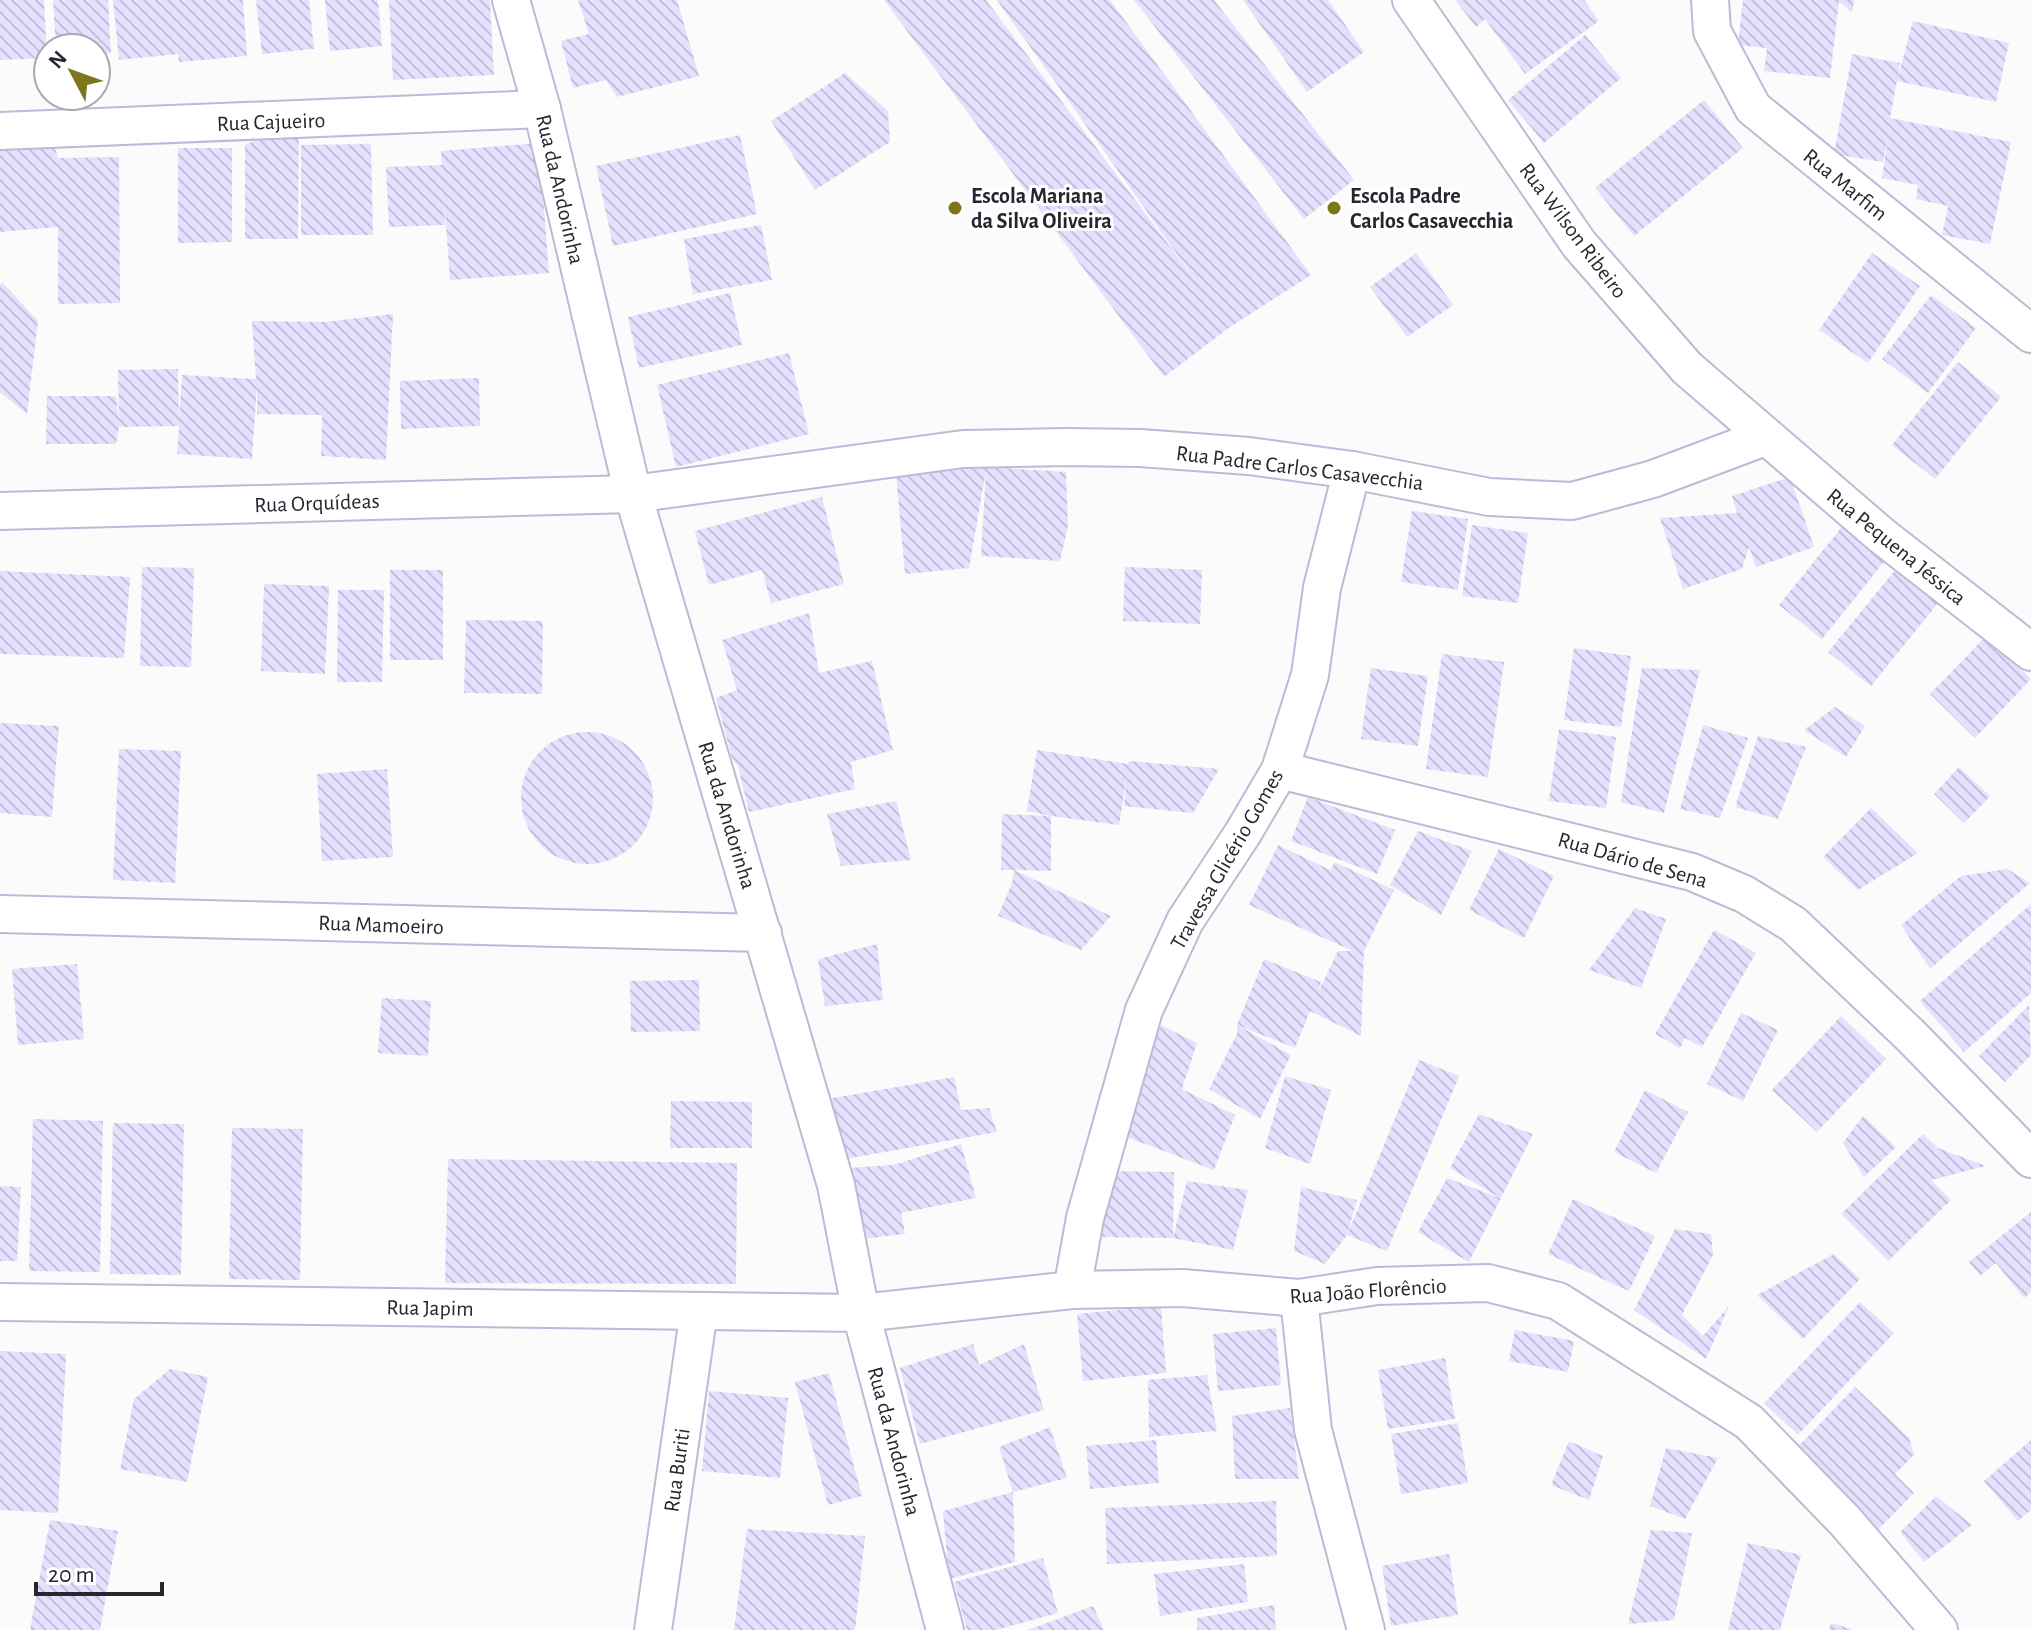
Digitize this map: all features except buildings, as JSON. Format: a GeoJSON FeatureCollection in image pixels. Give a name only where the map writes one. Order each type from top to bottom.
{"type":"FeatureCollection","features":[{"type":"Feature","properties":{"kind":"street","name":"Rua da Andorinha"},"geometry":{"type":"LineString","coordinates":[[511,0],[542,109],[633,494],[836,1185],[861,1313],[945,1630]]}},
{"type":"Feature","properties":{"kind":"street","name":"Rua Wilson Ribeiro"},"geometry":{"type":"LineString","coordinates":[[1411,0],[1579,244],[1687,368],[1765,437]]}},
{"type":"Feature","properties":{"kind":"street","name":"Rua Marfim"},"geometry":{"type":"LineString","coordinates":[[1710,0],[1712,31],[1753,108],[2031,334]]}},
{"type":"Feature","properties":{"kind":"street","name":"Rua Cajueiro"},"geometry":{"type":"LineString","coordinates":[[0,131],[542,109]]}},
{"type":"Feature","properties":{"kind":"street","name":"Rua Padre Carlos Casavecchia"},"geometry":{"type":"LineString","coordinates":[[633,494],[963,449],[1140,448],[1249,456],[1352,470],[1489,497],[1572,501],[1653,479],[1765,437]]}},
{"type":"Feature","properties":{"kind":"street","name":"Rua Pequena Jéssica"},"geometry":{"type":"LineString","coordinates":[[1765,437],[1881,535],[2031,652]]}},
{"type":"Feature","properties":{"kind":"street","name":"Travessa Glicério Gomes"},"geometry":{"type":"LineString","coordinates":[[1072,1290],[1085,1218],[1144,1010],[1185,921],[1280,770],[1310,675],[1322,588],[1352,470]]}},
{"type":"Feature","properties":{"kind":"street","name":"Rua Orquídeas"},"geometry":{"type":"LineString","coordinates":[[0,511],[633,494]]}},
{"type":"Feature","properties":{"kind":"street","name":"Rua Dário de Sena"},"geometry":{"type":"LineString","coordinates":[[1280,770],[1692,872],[1744,894],[1793,924],[1911,1036],[2031,1159]]}},
{"type":"Feature","properties":{"kind":"street","name":"Rua Mamoeiro"},"geometry":{"type":"LineString","coordinates":[[0,914],[763,933]]}},
{"type":"Feature","properties":{"kind":"street","name":"Rua João Florêncio"},"geometry":{"type":"LineString","coordinates":[[861,1313],[1072,1290],[1183,1288],[1299,1298],[1377,1286],[1488,1283],[1558,1301],[1749,1422],[1845,1521],[1928,1625]]}},
{"type":"Feature","properties":{"kind":"street"},"geometry":{"type":"LineString","coordinates":[[1299,1298],[1313,1430],[1366,1630]]}},
{"type":"Feature","properties":{"kind":"street","name":"Rua Japim"},"geometry":{"type":"LineString","coordinates":[[0,1302],[861,1313]]}},
{"type":"Feature","properties":{"kind":"street","name":"Rua Buriti"},"geometry":{"type":"LineString","coordinates":[[653,1630],[699,1311]]}},
{"type":"Feature","properties":{"kind":"place","name":"Escola Mariana da Silva Oliveira"},"geometry":{"type":"Point","coordinates":[955,208]}},
{"type":"Feature","properties":{"kind":"place","name":"Escola Padre Carlos Casavecchia"},"geometry":{"type":"Point","coordinates":[1334,208]}}]}
